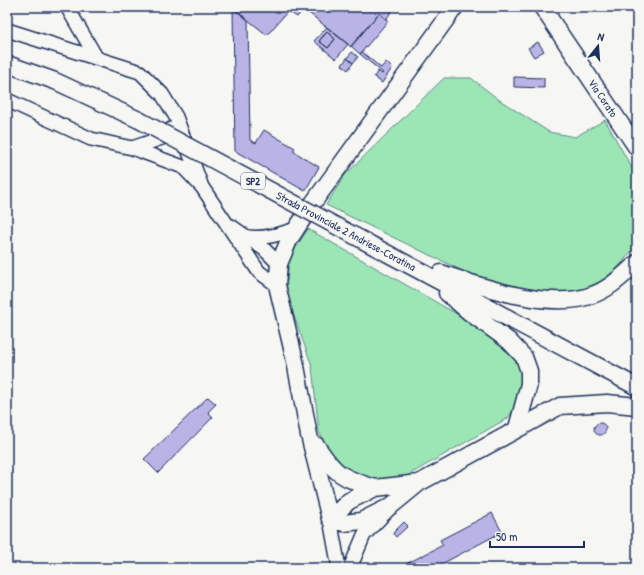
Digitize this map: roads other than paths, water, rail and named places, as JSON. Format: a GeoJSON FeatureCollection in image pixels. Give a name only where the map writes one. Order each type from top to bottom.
{"type":"FeatureCollection","features":[{"type":"Feature","properties":{"kind":"main road","name":"Via Corato"},"geometry":{"type":"LineString","coordinates":[[542,7],[637,148]]}},
{"type":"Feature","properties":{"kind":"main road"},"geometry":{"type":"LineString","coordinates":[[330,519],[309,435],[295,361],[277,285],[279,264],[289,240],[296,229],[454,8]]}},
{"type":"Feature","properties":{"kind":"main road","name":"Strada Provinciale 2 Andriese-Coratina"},"geometry":{"type":"LineString","coordinates":[[7,64],[55,81],[139,120],[637,387]]}},
{"type":"Feature","properties":{"kind":"main road"},"geometry":{"type":"LineString","coordinates":[[390,255],[473,285],[540,299],[566,300],[592,295],[615,283],[637,263]]}},
{"type":"Feature","properties":{"kind":"main road"},"geometry":{"type":"LineString","coordinates":[[426,274],[469,312],[509,341],[524,357],[529,371],[529,384],[517,428]]}},
{"type":"Feature","properties":{"kind":"main road"},"geometry":{"type":"LineString","coordinates":[[330,519],[344,523],[361,521],[391,506],[419,483],[517,428],[560,406],[607,404],[637,406]]}},
{"type":"Feature","properties":{"kind":"main road"},"geometry":{"type":"LineString","coordinates":[[309,435],[330,467],[347,479],[375,488]]}},
{"type":"Feature","properties":{"kind":"main road"},"geometry":{"type":"LineString","coordinates":[[330,519],[349,501],[375,488],[419,483]]}},
{"type":"Feature","properties":{"kind":"street"},"geometry":{"type":"LineString","coordinates":[[67,7],[96,57]]}},
{"type":"Feature","properties":{"kind":"street"},"geometry":{"type":"LineString","coordinates":[[7,30],[140,72],[162,94],[176,116],[202,187]]}},
{"type":"Feature","properties":{"kind":"street"},"geometry":{"type":"LineString","coordinates":[[7,100],[91,139],[132,148],[182,167],[202,187],[259,272],[277,285]]}},
{"type":"Feature","properties":{"kind":"street"},"geometry":{"type":"LineString","coordinates":[[132,148],[168,136],[176,116]]}},
{"type":"Feature","properties":{"kind":"street"},"geometry":{"type":"LineString","coordinates":[[227,224],[248,237],[279,264]]}},
{"type":"Feature","properties":{"kind":"street"},"geometry":{"type":"LineString","coordinates":[[248,237],[258,238],[272,236],[296,229]]}},
{"type":"Feature","properties":{"kind":"street"},"geometry":{"type":"LineString","coordinates":[[350,568],[364,535],[391,506]]}},
{"type":"Feature","properties":{"kind":"street"},"geometry":{"type":"LineString","coordinates":[[330,519],[339,568]]}}]}
